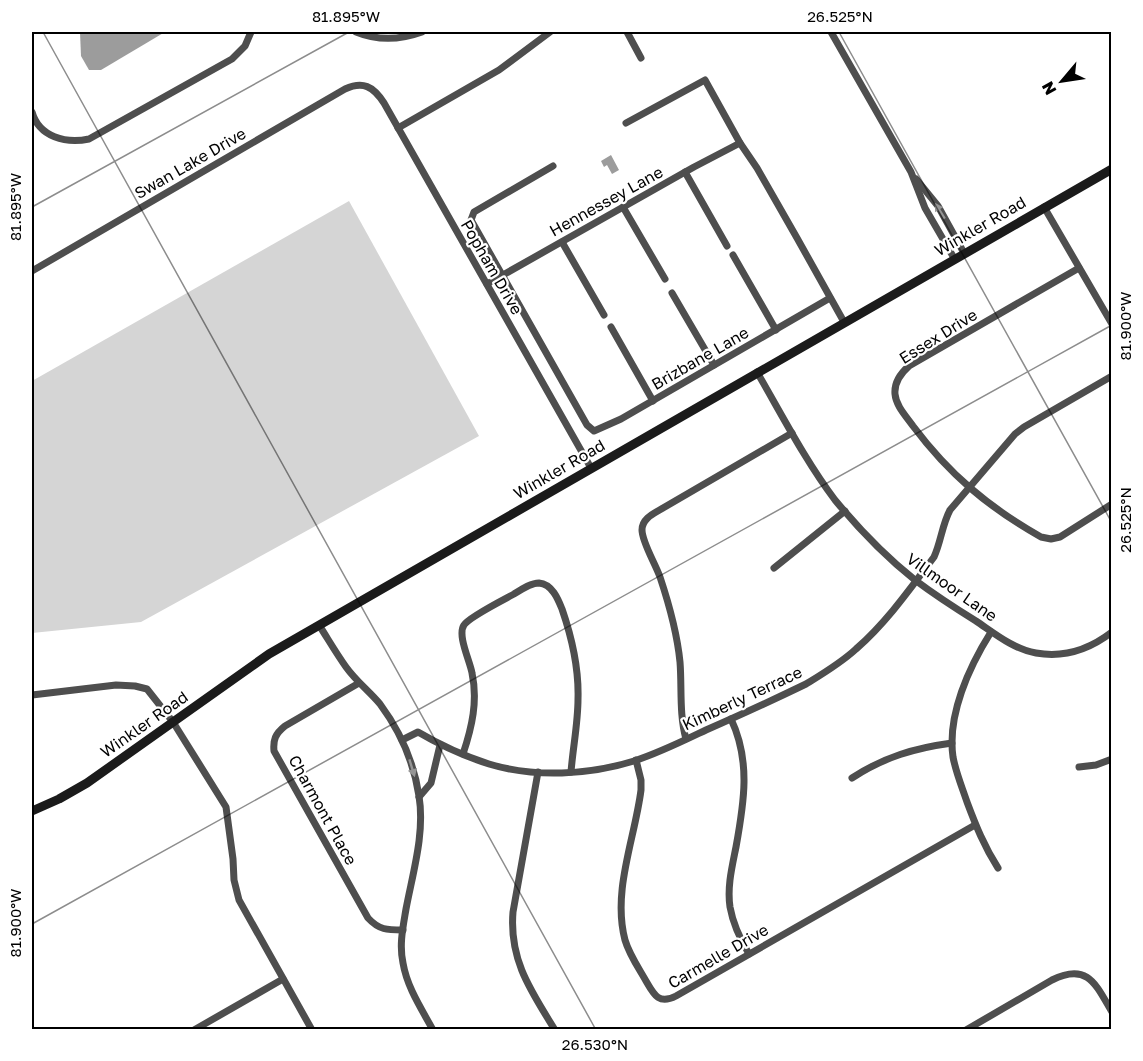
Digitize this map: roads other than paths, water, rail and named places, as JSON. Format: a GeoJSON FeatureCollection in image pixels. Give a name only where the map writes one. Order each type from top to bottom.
{"type":"FeatureCollection","features":[{"type":"Feature","properties":{"kind":"street"},"geometry":{"type":"LineString","coordinates":[[32,112],[38,125],[54,137],[72,142],[89,139],[232,58],[246,46],[251,32]]}},
{"type":"Feature","properties":{"kind":"street"},"geometry":{"type":"LineString","coordinates":[[356,32],[393,39],[422,32]]}},
{"type":"Feature","properties":{"kind":"street"},"geometry":{"type":"LineString","coordinates":[[398,128],[499,70],[550,32]]}},
{"type":"Feature","properties":{"kind":"street"},"geometry":{"type":"LineString","coordinates":[[627,32],[641,58]]}},
{"type":"Feature","properties":{"kind":"street"},"geometry":{"type":"LineString","coordinates":[[831,32],[911,172],[925,208],[954,258]]}},
{"type":"Feature","properties":{"kind":"street"},"geometry":{"type":"LineString","coordinates":[[626,123],[705,80],[844,322]]}},
{"type":"Feature","properties":{"kind":"street","name":"Swan Lake Drive"},"geometry":{"type":"LineString","coordinates":[[32,271],[345,89],[354,85],[364,85]]}},
{"type":"Feature","properties":{"kind":"street","name":"Popham Drive"},"geometry":{"type":"LineString","coordinates":[[364,85],[378,94],[591,468]]}},
{"type":"Feature","properties":{"kind":"street","name":"Hennessey Lane"},"geometry":{"type":"LineString","coordinates":[[487,284],[740,143]]}},
{"type":"Feature","properties":{"kind":"street"},"geometry":{"type":"LineString","coordinates":[[502,275],[471,220],[474,212],[553,166]]}},
{"type":"Feature","properties":{"kind":"street","name":"Winkler Road"},"geometry":{"type":"LineString","coordinates":[[32,811],[87,783],[269,654],[1112,169]]}},
{"type":"Feature","properties":{"kind":"street"},"geometry":{"type":"LineString","coordinates":[[685,172],[727,246]]}},
{"type":"Feature","properties":{"kind":"street"},"geometry":{"type":"LineString","coordinates":[[911,172],[938,206],[964,253]]}},
{"type":"Feature","properties":{"kind":"street"},"geometry":{"type":"LineString","coordinates":[[623,207],[665,279]]}},
{"type":"Feature","properties":{"kind":"street"},"geometry":{"type":"LineString","coordinates":[[1044,207],[1112,324]]}},
{"type":"Feature","properties":{"kind":"street"},"geometry":{"type":"LineString","coordinates":[[562,242],[604,315]]}},
{"type":"Feature","properties":{"kind":"street"},"geometry":{"type":"LineString","coordinates":[[733,255],[776,330]]}},
{"type":"Feature","properties":{"kind":"street","name":"Essex Drive"},"geometry":{"type":"LineString","coordinates":[[1080,268],[909,366],[896,383],[895,393],[897,403],[930,449],[968,488],[1041,537],[1051,539],[1060,537],[1112,504]]}},
{"type":"Feature","properties":{"kind":"street","name":"Brizbane Lane"},"geometry":{"type":"LineString","coordinates":[[502,275],[587,425],[594,432],[653,401],[830,298]]}},
{"type":"Feature","properties":{"kind":"street"},"geometry":{"type":"LineString","coordinates":[[672,293],[714,365]]}},
{"type":"Feature","properties":{"kind":"street"},"geometry":{"type":"LineString","coordinates":[[611,327],[653,401]]}},
{"type":"Feature","properties":{"kind":"street","name":"Villmoor Lane"},"geometry":{"type":"LineString","coordinates":[[757,372],[821,480],[878,548],[916,581],[991,632],[1028,651],[1059,655],[1078,651],[1112,632]]}},
{"type":"Feature","properties":{"kind":"street","name":"Kimberly Terrace"},"geometry":{"type":"LineString","coordinates":[[402,740],[418,732],[440,745],[489,764],[538,772],[571,772],[606,768],[636,760],[686,739],[806,684],[842,661],[871,635],[934,557],[945,519],[956,502],[1015,434],[1112,376]]}},
{"type":"Feature","properties":{"kind":"street"},"geometry":{"type":"LineString","coordinates":[[686,739],[681,718],[680,661],[673,621],[656,566],[644,540],[642,527],[645,519],[663,507],[792,433]]}},
{"type":"Feature","properties":{"kind":"street"},"geometry":{"type":"LineString","coordinates":[[774,568],[845,511]]}},
{"type":"Feature","properties":{"kind":"street"},"geometry":{"type":"LineString","coordinates":[[463,754],[472,724],[475,693],[472,672],[461,635],[464,625],[522,589],[541,583],[550,587],[560,603],[575,657],[578,700],[571,772]]}},
{"type":"Feature","properties":{"kind":"street"},"geometry":{"type":"LineString","coordinates":[[319,625],[346,667],[392,721],[402,740],[415,778],[421,829],[401,952],[404,971],[433,1029]]}},
{"type":"Feature","properties":{"kind":"street"},"geometry":{"type":"LineString","coordinates":[[991,632],[974,663],[962,693],[954,721],[952,743],[956,771],[975,825],[986,850],[998,868]]}},
{"type":"Feature","properties":{"kind":"street","name":"Charmont Place"},"geometry":{"type":"LineString","coordinates":[[359,683],[285,726],[273,741],[274,751],[368,918],[374,926],[382,929],[403,930]]}},
{"type":"Feature","properties":{"kind":"street"},"geometry":{"type":"LineString","coordinates":[[32,695],[116,685],[147,689],[173,722],[226,807],[235,890],[243,909],[312,1029]]}},
{"type":"Feature","properties":{"kind":"street"},"geometry":{"type":"LineString","coordinates":[[732,719],[741,746],[745,786],[729,894],[735,926],[749,954]]}},
{"type":"Feature","properties":{"kind":"street"},"geometry":{"type":"LineString","coordinates":[[852,777],[869,767],[913,749],[952,743]]}},
{"type":"Feature","properties":{"kind":"street"},"geometry":{"type":"LineString","coordinates":[[419,797],[431,783],[440,745]]}},
{"type":"Feature","properties":{"kind":"street"},"geometry":{"type":"LineString","coordinates":[[1079,767],[1096,765],[1112,759]]}},
{"type":"Feature","properties":{"kind":"street","name":"Carmelle Drive"},"geometry":{"type":"LineString","coordinates":[[636,760],[641,790],[624,880],[621,910],[623,929],[629,949],[658,999],[668,1000],[975,825]]}},
{"type":"Feature","properties":{"kind":"street"},"geometry":{"type":"LineString","coordinates":[[538,772],[513,912],[512,936],[520,968],[555,1029]]}},
{"type":"Feature","properties":{"kind":"street"},"geometry":{"type":"LineString","coordinates":[[966,1029],[1052,980],[1071,973],[1089,978],[1112,1012]]}},
{"type":"Feature","properties":{"kind":"street"},"geometry":{"type":"LineString","coordinates":[[194,1029],[283,979]]}}]}
